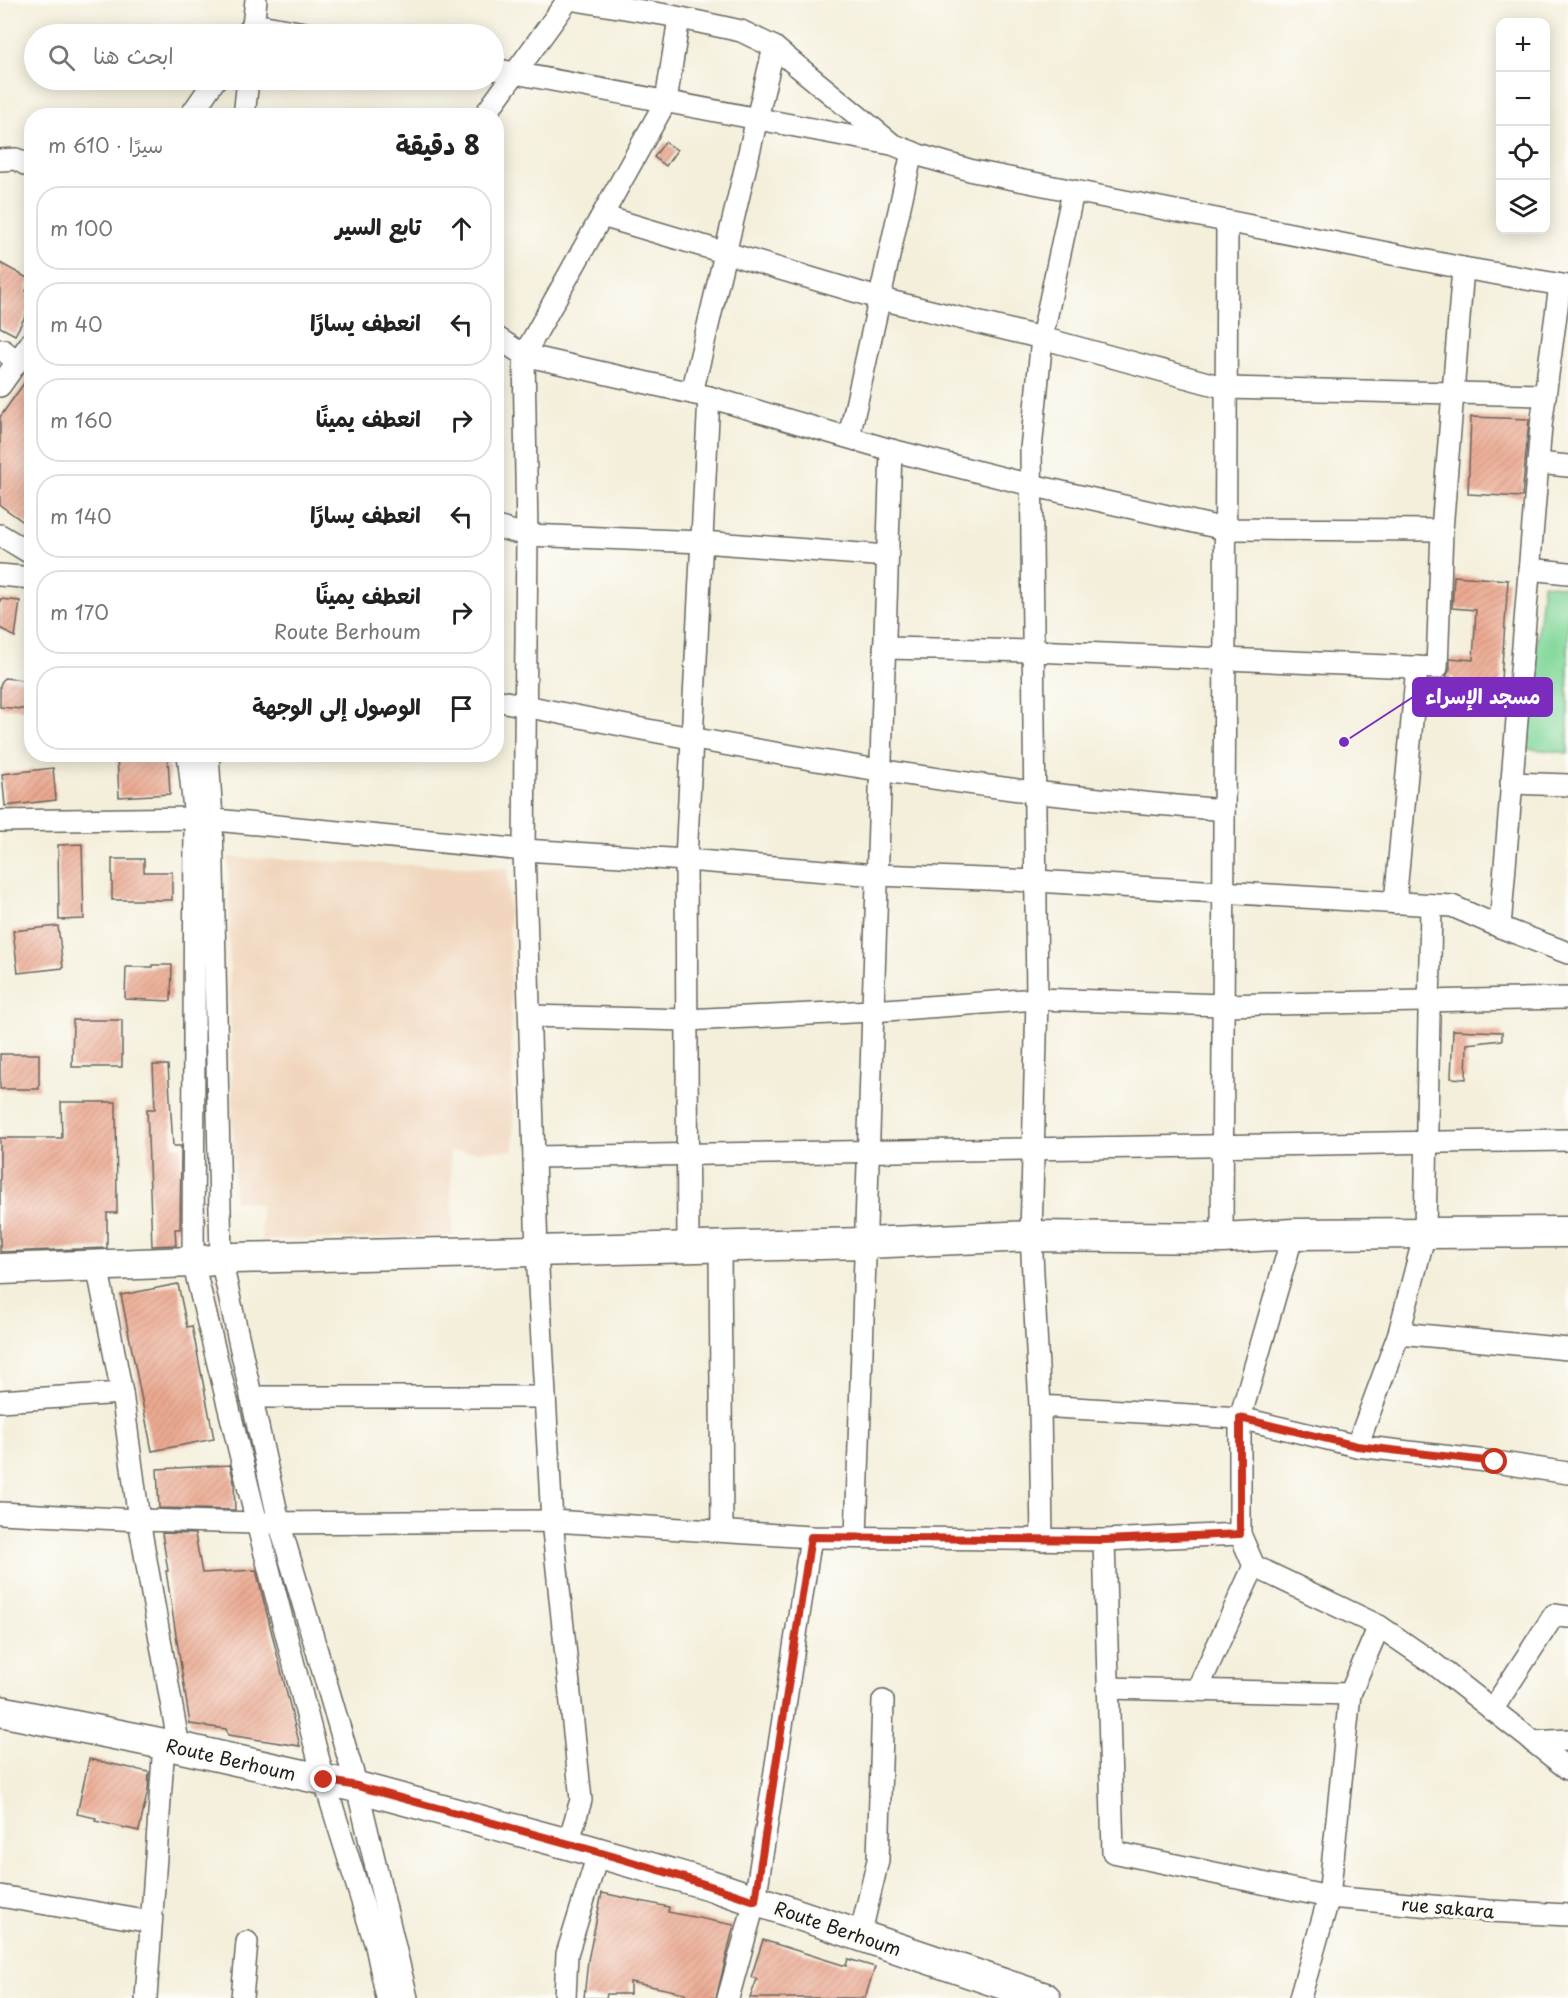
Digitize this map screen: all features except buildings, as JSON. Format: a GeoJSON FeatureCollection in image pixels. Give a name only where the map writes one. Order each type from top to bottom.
{"type":"FeatureCollection","features":[{"type":"Feature","properties":{"kind":"street"},"geometry":{"type":"LineString","coordinates":[[252,24],[256,0]]}},
{"type":"Feature","properties":{"kind":"street"},"geometry":{"type":"LineString","coordinates":[[504,89],[568,0]]}},
{"type":"Feature","properties":{"kind":"street"},"geometry":{"type":"LineString","coordinates":[[575,0],[741,31],[774,47],[892,144]]}},
{"type":"Feature","properties":{"kind":"street"},"geometry":{"type":"LineString","coordinates":[[568,1844],[581,1800],[552,1521],[537,1251],[524,850],[527,535],[524,355],[666,101],[679,18]]}},
{"type":"Feature","properties":{"kind":"street"},"geometry":{"type":"LineString","coordinates":[[688,1247],[686,860],[702,542],[701,395],[725,253],[774,47]]}},
{"type":"Feature","properties":{"kind":"street"},"geometry":{"type":"LineString","coordinates":[[504,71],[892,144],[973,171],[1073,192],[1463,268],[1564,285],[1545,395],[1538,463],[1500,927]]}},
{"type":"Feature","properties":{"kind":"street"},"geometry":{"type":"LineString","coordinates":[[196,108],[208,90]]}},
{"type":"Feature","properties":{"kind":"street"},"geometry":{"type":"LineString","coordinates":[[245,108],[247,90]]}},
{"type":"Feature","properties":{"kind":"street"},"geometry":{"type":"LineString","coordinates":[[490,108],[503,90]]}},
{"type":"Feature","properties":{"kind":"street"},"geometry":{"type":"LineString","coordinates":[[849,437],[912,152]]}},
{"type":"Feature","properties":{"kind":"street"},"geometry":{"type":"LineString","coordinates":[[0,160],[16,159],[24,164]]}},
{"type":"Feature","properties":{"kind":"street"},"geometry":{"type":"LineString","coordinates":[[1042,1540],[1040,1406],[1031,1236],[1037,999],[1030,450],[1042,338],[1073,192]]}},
{"type":"Feature","properties":{"kind":"street"},"geometry":{"type":"LineString","coordinates":[[602,216],[881,299],[1042,338],[1226,388],[1545,395]]}},
{"type":"Feature","properties":{"kind":"street"},"geometry":{"type":"LineString","coordinates":[[1222,1238],[1227,222]]}},
{"type":"Feature","properties":{"kind":"street"},"geometry":{"type":"LineString","coordinates":[[884,648],[1033,651],[1225,661],[1437,668],[1442,530],[1463,268]]}},
{"type":"Feature","properties":{"kind":"street"},"geometry":{"type":"LineString","coordinates":[[504,342],[524,355],[701,395],[891,450],[1031,485],[1225,529],[1442,530]]}},
{"type":"Feature","properties":{"kind":"street"},"geometry":{"type":"LineString","coordinates":[[0,386],[8,356],[24,346]]}},
{"type":"Feature","properties":{"kind":"street"},"geometry":{"type":"LineString","coordinates":[[856,1537],[891,450]]}},
{"type":"Feature","properties":{"kind":"street"},"geometry":{"type":"LineString","coordinates":[[1538,463],[1568,466]]}},
{"type":"Feature","properties":{"kind":"street"},"geometry":{"type":"LineString","coordinates":[[504,529],[527,535],[702,542],[887,556]]}},
{"type":"Feature","properties":{"kind":"street"},"geometry":{"type":"LineString","coordinates":[[0,535],[24,549]]}},
{"type":"Feature","properties":{"kind":"street"},"geometry":{"type":"LineString","coordinates":[[1529,569],[1568,573]]}},
{"type":"Feature","properties":{"kind":"street"},"geometry":{"type":"LineString","coordinates":[[0,575],[24,577]]}},
{"type":"Feature","properties":{"kind":"street"},"geometry":{"type":"LineString","coordinates":[[1395,903],[1417,667]]}},
{"type":"Feature","properties":{"kind":"street"},"geometry":{"type":"LineString","coordinates":[[504,702],[692,739],[880,769],[1034,792],[1224,810]]}},
{"type":"Feature","properties":{"kind":"street"},"geometry":{"type":"LineString","coordinates":[[190,762],[204,818]]}},
{"type":"Feature","properties":{"kind":"street"},"geometry":{"type":"LineString","coordinates":[[207,762],[204,818],[207,1261],[257,1523],[324,1780],[376,1946],[387,1998]]}},
{"type":"Feature","properties":{"kind":"street"},"geometry":{"type":"LineString","coordinates":[[1511,783],[1568,785]]}},
{"type":"Feature","properties":{"kind":"street"},"geometry":{"type":"LineString","coordinates":[[0,821],[204,818],[524,850],[877,875],[1036,881],[1452,906],[1568,953]]}},
{"type":"Feature","properties":{"kind":"street"},"geometry":{"type":"LineString","coordinates":[[1357,1446],[1399,1333],[1425,1233],[1431,905]]}},
{"type":"Feature","properties":{"kind":"street"},"geometry":{"type":"LineString","coordinates":[[530,1016],[686,1020],[873,1011],[1037,999],[1223,1005],[1568,998]]}},
{"type":"Feature","properties":{"kind":"street"},"geometry":{"type":"LineString","coordinates":[[534,1157],[1568,1140]]}},
{"type":"Feature","properties":{"kind":"street"},"geometry":{"type":"LineString","coordinates":[[0,1269],[97,1264],[865,1243],[1031,1236],[1222,1238],[1293,1234],[1568,1232]]}},
{"type":"Feature","properties":{"kind":"street"},"geometry":{"type":"LineString","coordinates":[[1293,1234],[1240,1418],[1240,1534],[1254,1566],[1379,1626],[1433,1663],[1568,1769]]}},
{"type":"Feature","properties":{"kind":"street"},"geometry":{"type":"LineString","coordinates":[[720,1247],[722,1531]]}},
{"type":"Feature","properties":{"kind":"street"},"geometry":{"type":"LineString","coordinates":[[207,1261],[251,1397],[279,1522],[357,1786],[407,1998]]}},
{"type":"Feature","properties":{"kind":"street"},"geometry":{"type":"LineString","coordinates":[[97,1264],[122,1393],[171,1745],[151,1922],[146,1998]]}},
{"type":"Feature","properties":{"kind":"street"},"geometry":{"type":"LineString","coordinates":[[1399,1333],[1568,1349]]}},
{"type":"Feature","properties":{"kind":"street"},"geometry":{"type":"LineString","coordinates":[[0,1401],[122,1393]]}},
{"type":"Feature","properties":{"kind":"street"},"geometry":{"type":"LineString","coordinates":[[251,1397],[545,1397]]}},
{"type":"Feature","properties":{"kind":"street"},"geometry":{"type":"LineString","coordinates":[[1040,1406],[1240,1418],[1357,1446],[1568,1473]]}},
{"type":"Feature","properties":{"kind":"street"},"geometry":{"type":"LineString","coordinates":[[0,1513],[139,1521],[257,1523],[552,1521],[811,1537],[1104,1540],[1240,1534]]}},
{"type":"Feature","properties":{"kind":"street"},"geometry":{"type":"LineString","coordinates":[[728,1998],[755,1901],[811,1537]]}},
{"type":"Feature","properties":{"kind":"street"},"geometry":{"type":"LineString","coordinates":[[1104,1540],[1108,1688],[1350,1694]]}},
{"type":"Feature","properties":{"kind":"street"},"geometry":{"type":"LineString","coordinates":[[1197,1690],[1254,1566]]}},
{"type":"Feature","properties":{"kind":"street"},"geometry":{"type":"LineString","coordinates":[[1492,1710],[1554,1615],[1568,1617]]}},
{"type":"Feature","properties":{"kind":"street"},"geometry":{"type":"LineString","coordinates":[[1300,1998],[1329,1897],[1350,1694],[1379,1626]]}},
{"type":"Feature","properties":{"kind":"street","name":"rue sakara"},"geometry":{"type":"LineString","coordinates":[[1108,1688],[1113,1852],[1329,1897],[1489,1911],[1568,1915]]}},
{"type":"Feature","properties":{"kind":"street"},"geometry":{"type":"LineString","coordinates":[[861,1936],[878,1860],[883,1701]]}},
{"type":"Feature","properties":{"kind":"street","name":"Route Berhoum"},"geometry":{"type":"LineString","coordinates":[[0,1711],[171,1745],[357,1786],[710,1885],[1045,1998]]}},
{"type":"Feature","properties":{"kind":"street"},"geometry":{"type":"LineString","coordinates":[[1533,1742],[1568,1740]]}},
{"type":"Feature","properties":{"kind":"street"},"geometry":{"type":"LineString","coordinates":[[565,1998],[567,1954],[598,1854]]}},
{"type":"Feature","properties":{"kind":"street"},"geometry":{"type":"LineString","coordinates":[[0,1896],[151,1922]]}},
{"type":"Feature","properties":{"kind":"street"},"geometry":{"type":"LineString","coordinates":[[242,1998],[247,1942]]}},
{"type":"Feature","properties":{"kind":"shaded area"},"geometry":{"type":"Polygon","coordinates":[[[228,857],[508,869],[514,1150],[450,1152],[453,1236],[262,1240],[260,1204],[234,1200],[228,857]]]}},
{"type":"Feature","properties":{"kind":"green space"},"geometry":{"type":"Polygon","coordinates":[[[1543,584],[1568,587],[1568,753],[1525,748],[1543,584]]]}},
{"type":"Feature","properties":{"kind":"place","name":"مسجد الإسراء"},"geometry":{"type":"Point","coordinates":[1344,742]}},
{"type":"Feature","properties":{"kind":"route"},"geometry":{"type":"LineString","coordinates":[[324,1780],[357,1786],[568,1844],[710,1885],[755,1901],[811,1537],[1104,1540],[1240,1534],[1240,1418],[1357,1446],[1495,1462]]}}]}
